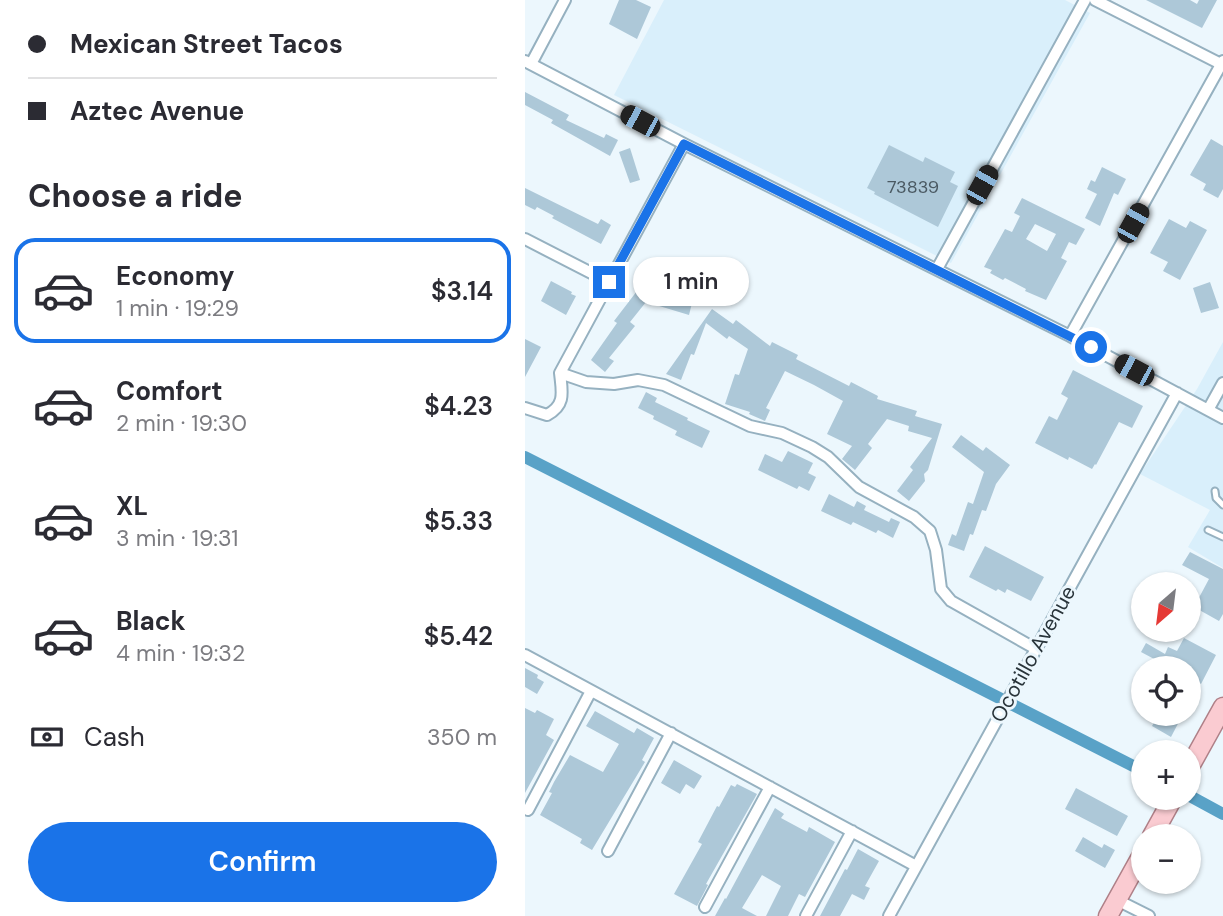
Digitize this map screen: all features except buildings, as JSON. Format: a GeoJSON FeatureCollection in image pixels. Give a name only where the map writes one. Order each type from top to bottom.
{"type":"FeatureCollection","features":[{"type":"Feature","properties":{"kind":"main road"},"geometry":{"type":"LineString","coordinates":[[1201,747],[1223,707]]}},
{"type":"Feature","properties":{"kind":"main road"},"geometry":{"type":"LineString","coordinates":[[1108,916],[1131,875]]}},
{"type":"Feature","properties":{"kind":"street"},"geometry":{"type":"LineString","coordinates":[[565,0],[528,62],[684,144],[1070,336],[1223,418]]}},
{"type":"Feature","properties":{"kind":"street"},"geometry":{"type":"LineString","coordinates":[[937,269],[1085,0]]}},
{"type":"Feature","properties":{"kind":"street"},"geometry":{"type":"LineString","coordinates":[[1070,336],[1223,64],[1095,0]]}},
{"type":"Feature","properties":{"kind":"street"},"geometry":{"type":"LineString","coordinates":[[525,408],[547,415],[557,409],[563,397],[560,373],[684,144]]}},
{"type":"Feature","properties":{"kind":"street"},"geometry":{"type":"LineString","coordinates":[[525,239],[609,282]]}},
{"type":"Feature","properties":{"kind":"street"},"geometry":{"type":"LineString","coordinates":[[560,373],[586,382],[614,384],[638,380],[664,385],[750,426],[782,433],[812,447],[828,457],[859,487],[913,517],[930,531],[936,550],[941,589],[951,601],[1036,649]]}},
{"type":"Feature","properties":{"kind":"street"},"geometry":{"type":"LineString","coordinates":[[1208,410],[1223,383]]}},
{"type":"Feature","properties":{"kind":"street","name":"Ocotillo Avenue"},"geometry":{"type":"LineString","coordinates":[[888,916],[1177,393]]}},
{"type":"Feature","properties":{"kind":"street"},"geometry":{"type":"LineString","coordinates":[[525,655],[916,866]]}},
{"type":"Feature","properties":{"kind":"street"},"geometry":{"type":"LineString","coordinates":[[528,810],[591,691]]}},
{"type":"Feature","properties":{"kind":"street"},"geometry":{"type":"LineString","coordinates":[[607,852],[671,733]]}},
{"type":"Feature","properties":{"kind":"street"},"geometry":{"type":"LineString","coordinates":[[705,907],[770,787]]}},
{"type":"Feature","properties":{"kind":"street"},"geometry":{"type":"LineString","coordinates":[[806,916],[852,831]]}},
{"type":"Feature","properties":{"kind":"street"},"geometry":{"type":"LineString","coordinates":[[1117,900],[1149,916]]}},
{"type":"Feature","properties":{"kind":"lane"},"geometry":{"type":"LineString","coordinates":[[1215,491],[1216,498],[1223,505]]}},
{"type":"Feature","properties":{"kind":"lane"},"geometry":{"type":"LineString","coordinates":[[1208,530],[1223,537]]}},
{"type":"Feature","properties":{"kind":"shaded area"},"geometry":{"type":"Polygon","coordinates":[[[664,0],[1065,0],[1090,13],[951,263],[614,95],[664,0]]]}},
{"type":"Feature","properties":{"kind":"shaded area"},"geometry":{"type":"Polygon","coordinates":[[[1223,342],[1223,568],[1188,547],[1210,510],[1140,474],[1197,389],[1223,342]]]}},
{"type":"Feature","properties":{"kind":"waterway"},"geometry":{"type":"LineString","coordinates":[[525,457],[1131,765]]}},
{"type":"Feature","properties":{"kind":"waterway"},"geometry":{"type":"LineString","coordinates":[[1201,802],[1223,814]]}},
{"type":"Feature","properties":{"kind":"route"},"geometry":{"type":"LineString","coordinates":[[609,282],[684,144],[1091,347]]}}]}
